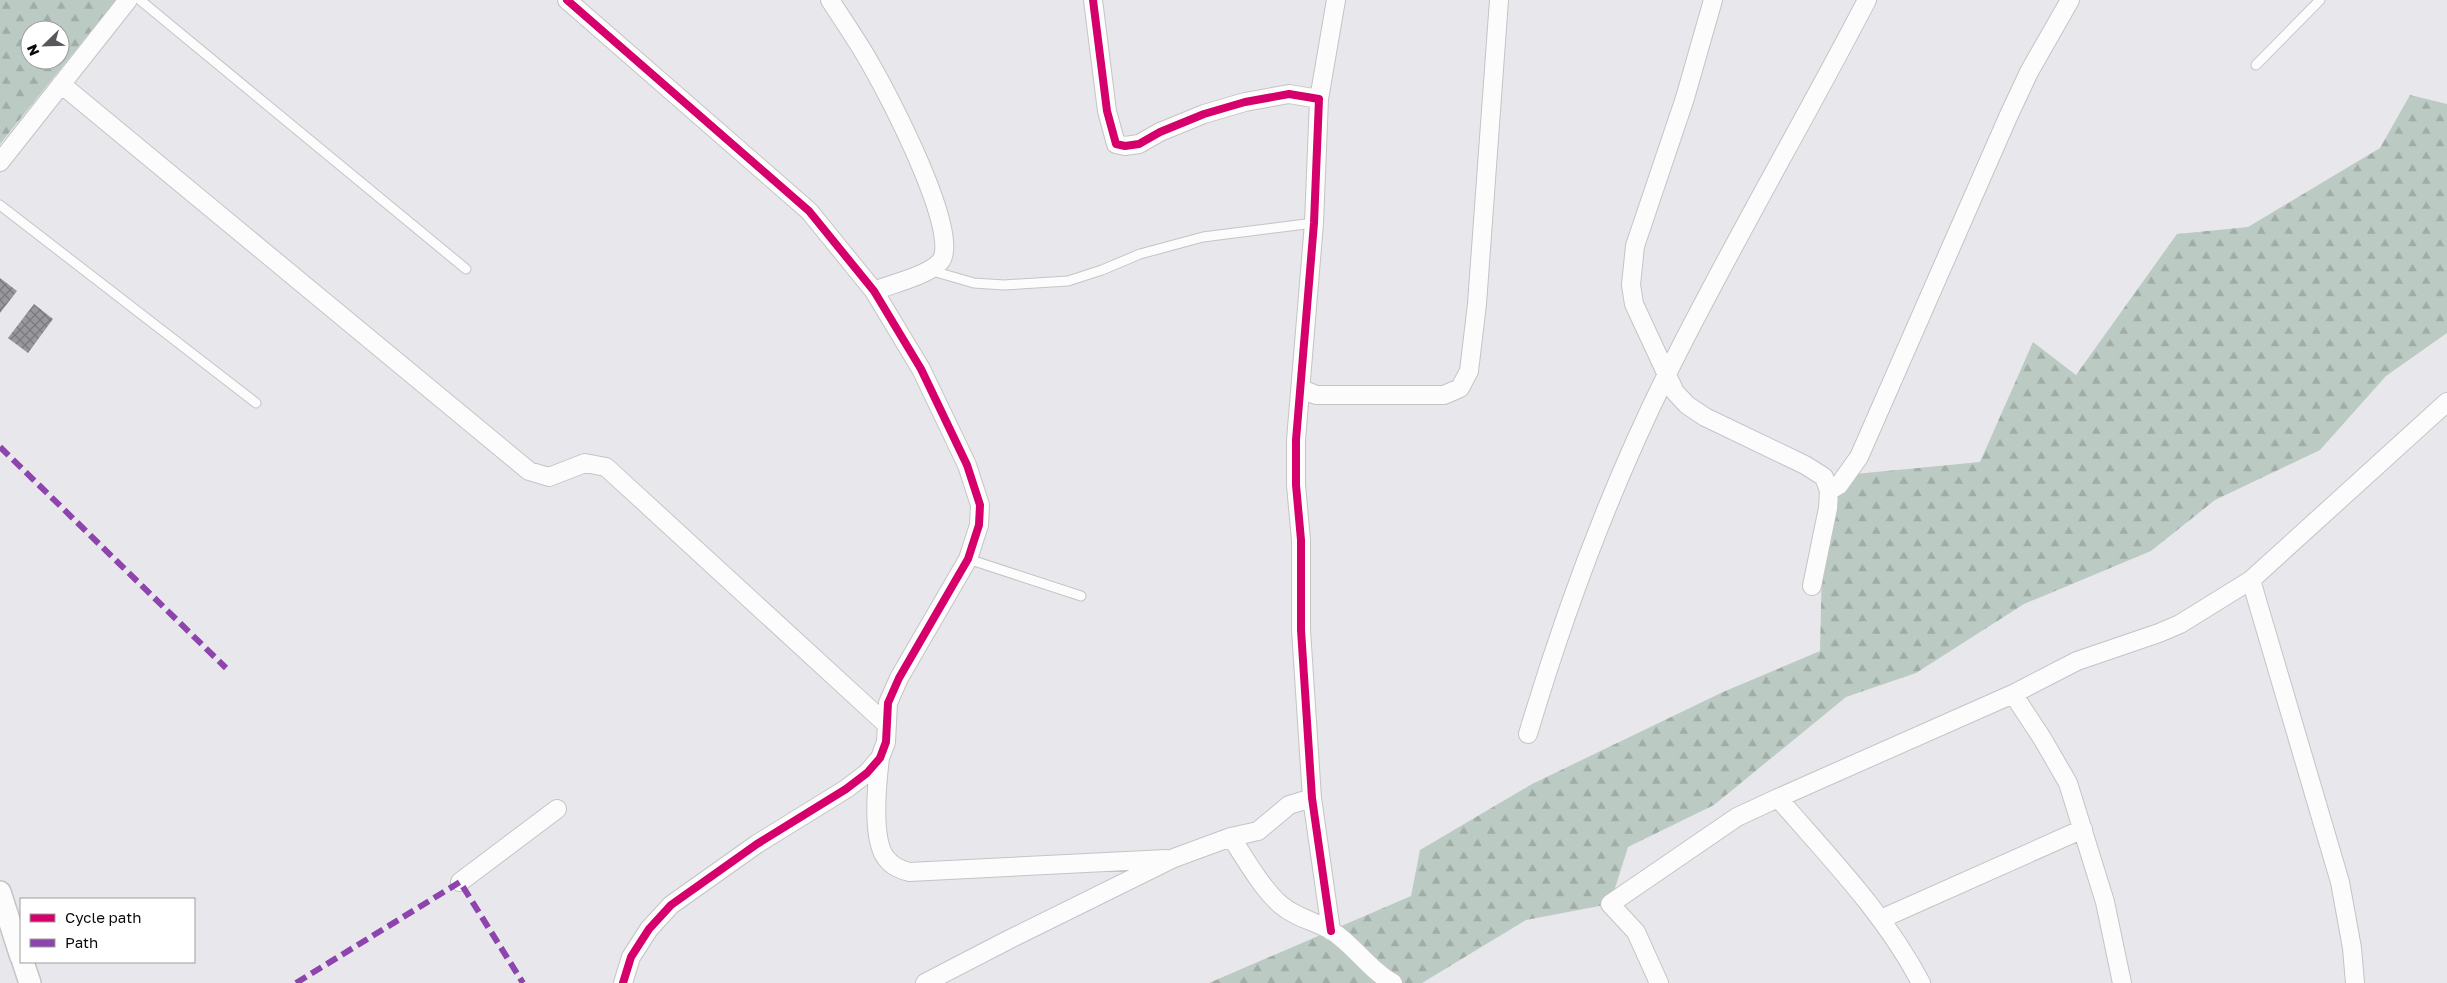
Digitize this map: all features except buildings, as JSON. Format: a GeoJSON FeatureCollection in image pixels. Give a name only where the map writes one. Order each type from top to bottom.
{"type":"FeatureCollection","features":[{"type":"Feature","properties":{"kind":"street"},"geometry":{"type":"LineString","coordinates":[[0,162],[128,0]]}},
{"type":"Feature","properties":{"kind":"street"},"geometry":{"type":"LineString","coordinates":[[567,0],[809,211],[874,291],[922,368],[963,457],[975,488],[980,505],[979,525],[968,559],[899,678],[888,703],[885,723],[886,742],[880,758],[877,822],[885,856],[895,867],[909,872],[1174,858]]}},
{"type":"Feature","properties":{"kind":"street"},"geometry":{"type":"LineString","coordinates":[[830,0],[871,64],[889,97],[937,208],[944,234],[945,252],[940,262],[928,270],[874,291]]}},
{"type":"Feature","properties":{"kind":"street"},"geometry":{"type":"LineString","coordinates":[[1093,0],[1107,111],[1116,144],[1126,146],[1140,144],[1160,132],[1204,114],[1245,102],[1289,94],[1319,99]]}},
{"type":"Feature","properties":{"kind":"street"},"geometry":{"type":"LineString","coordinates":[[1331,931],[1312,798],[1301,630],[1301,540],[1296,485],[1296,440],[1302,389],[1314,223],[1319,99],[1336,0]]}},
{"type":"Feature","properties":{"kind":"street"},"geometry":{"type":"LineString","coordinates":[[1302,389],[1316,396],[1444,395],[1460,388],[1470,370],[1499,0]]}},
{"type":"Feature","properties":{"kind":"street"},"geometry":{"type":"LineString","coordinates":[[1713,0],[1685,98],[1635,246],[1630,285],[1634,304],[1675,392],[1687,405],[1705,417],[1805,465],[1824,477],[1829,491],[1828,508],[1812,586]]}},
{"type":"Feature","properties":{"kind":"street"},"geometry":{"type":"LineString","coordinates":[[1528,734],[1553,650],[1596,534],[1667,375],[1741,230],[1867,0]]}},
{"type":"Feature","properties":{"kind":"street"},"geometry":{"type":"LineString","coordinates":[[1829,491],[1839,485],[1860,457],[2008,117],[2029,72],[2070,0]]}},
{"type":"Feature","properties":{"kind":"street"},"geometry":{"type":"LineString","coordinates":[[61,84],[529,471],[549,477],[585,463],[606,466],[885,723]]}},
{"type":"Feature","properties":{"kind":"street"},"geometry":{"type":"LineString","coordinates":[[1659,983],[1636,932],[1610,904],[1737,818],[2013,694],[2077,661],[2180,624],[2251,580],[2447,402]]}},
{"type":"Feature","properties":{"kind":"street"},"geometry":{"type":"LineString","coordinates":[[2251,580],[2340,882],[2352,948],[2355,983]]}},
{"type":"Feature","properties":{"kind":"street"},"geometry":{"type":"LineString","coordinates":[[2013,694],[2058,764],[2068,784],[2105,902],[2122,983]]}},
{"type":"Feature","properties":{"kind":"street"},"geometry":{"type":"LineString","coordinates":[[623,983],[631,957],[649,929],[671,905],[758,844],[846,789],[867,773],[880,758]]}},
{"type":"Feature","properties":{"kind":"street"},"geometry":{"type":"LineString","coordinates":[[925,983],[1174,858],[1232,836],[1258,831],[1289,805],[1312,798]]}},
{"type":"Feature","properties":{"kind":"street"},"geometry":{"type":"LineString","coordinates":[[1778,798],[1855,886],[1881,919],[1891,932],[1921,983]]}},
{"type":"Feature","properties":{"kind":"street"},"geometry":{"type":"LineString","coordinates":[[460,882],[557,809]]}},
{"type":"Feature","properties":{"kind":"street"},"geometry":{"type":"LineString","coordinates":[[1881,919],[2083,829]]}},
{"type":"Feature","properties":{"kind":"street"},"geometry":{"type":"LineString","coordinates":[[1232,836],[1250,868],[1280,904],[1306,921],[1331,931],[1369,965],[1393,983]]}},
{"type":"Feature","properties":{"kind":"street"},"geometry":{"type":"LineString","coordinates":[[0,892],[20,954]]}},
{"type":"Feature","properties":{"kind":"street"},"geometry":{"type":"LineString","coordinates":[[23,963],[30,983]]}},
{"type":"Feature","properties":{"kind":"lane"},"geometry":{"type":"LineString","coordinates":[[140,0],[466,269]]}},
{"type":"Feature","properties":{"kind":"lane"},"geometry":{"type":"LineString","coordinates":[[2256,65],[2320,0]]}},
{"type":"Feature","properties":{"kind":"lane"},"geometry":{"type":"LineString","coordinates":[[0,205],[256,403]]}},
{"type":"Feature","properties":{"kind":"lane"},"geometry":{"type":"LineString","coordinates":[[928,270],[974,283],[1004,285],[1068,281],[1102,270],[1140,254],[1203,237],[1314,223]]}},
{"type":"Feature","properties":{"kind":"lane"},"geometry":{"type":"LineString","coordinates":[[968,559],[1081,596]]}},
{"type":"Feature","properties":{"kind":"green space"},"geometry":{"type":"Polygon","coordinates":[[[0,0],[116,0],[70,57],[70,20],[20,20],[20,70],[60,70],[0,144],[0,0]]]}},
{"type":"Feature","properties":{"kind":"green space"},"geometry":{"type":"Polygon","coordinates":[[[2410,95],[2447,104],[2447,333],[2386,376],[2320,450],[2215,500],[2151,551],[2024,604],[1916,673],[1846,697],[1714,805],[1628,847],[1610,904],[1526,920],[1422,983],[1209,983],[1411,896],[1420,850],[1532,784],[1723,692],[1820,651],[1824,477],[1980,462],[2033,342],[2076,375],[2177,234],[2248,227],[2380,148],[2410,95]]]}},
{"type":"Feature","properties":{"kind":"marked path"},"geometry":{"type":"LineString","coordinates":[[0,447],[226,668]]}},
{"type":"Feature","properties":{"kind":"marked path"},"geometry":{"type":"LineString","coordinates":[[296,983],[460,882],[523,983]]}},
{"type":"Feature","properties":{"kind":"cycle path"},"geometry":{"type":"LineString","coordinates":[[567,0],[809,211],[874,291],[921,369],[967,465],[980,505],[979,525],[968,559],[899,678],[888,703],[886,742],[880,758],[867,773],[846,789],[757,844],[671,905],[649,929],[631,957],[623,983]]}},
{"type":"Feature","properties":{"kind":"cycle path"},"geometry":{"type":"LineString","coordinates":[[1093,0],[1107,111],[1116,144],[1125,146],[1139,144],[1160,132],[1204,114],[1245,102],[1289,94],[1319,99],[1314,223],[1296,440],[1296,485],[1301,540],[1301,630],[1312,798],[1331,931]]}}]}
